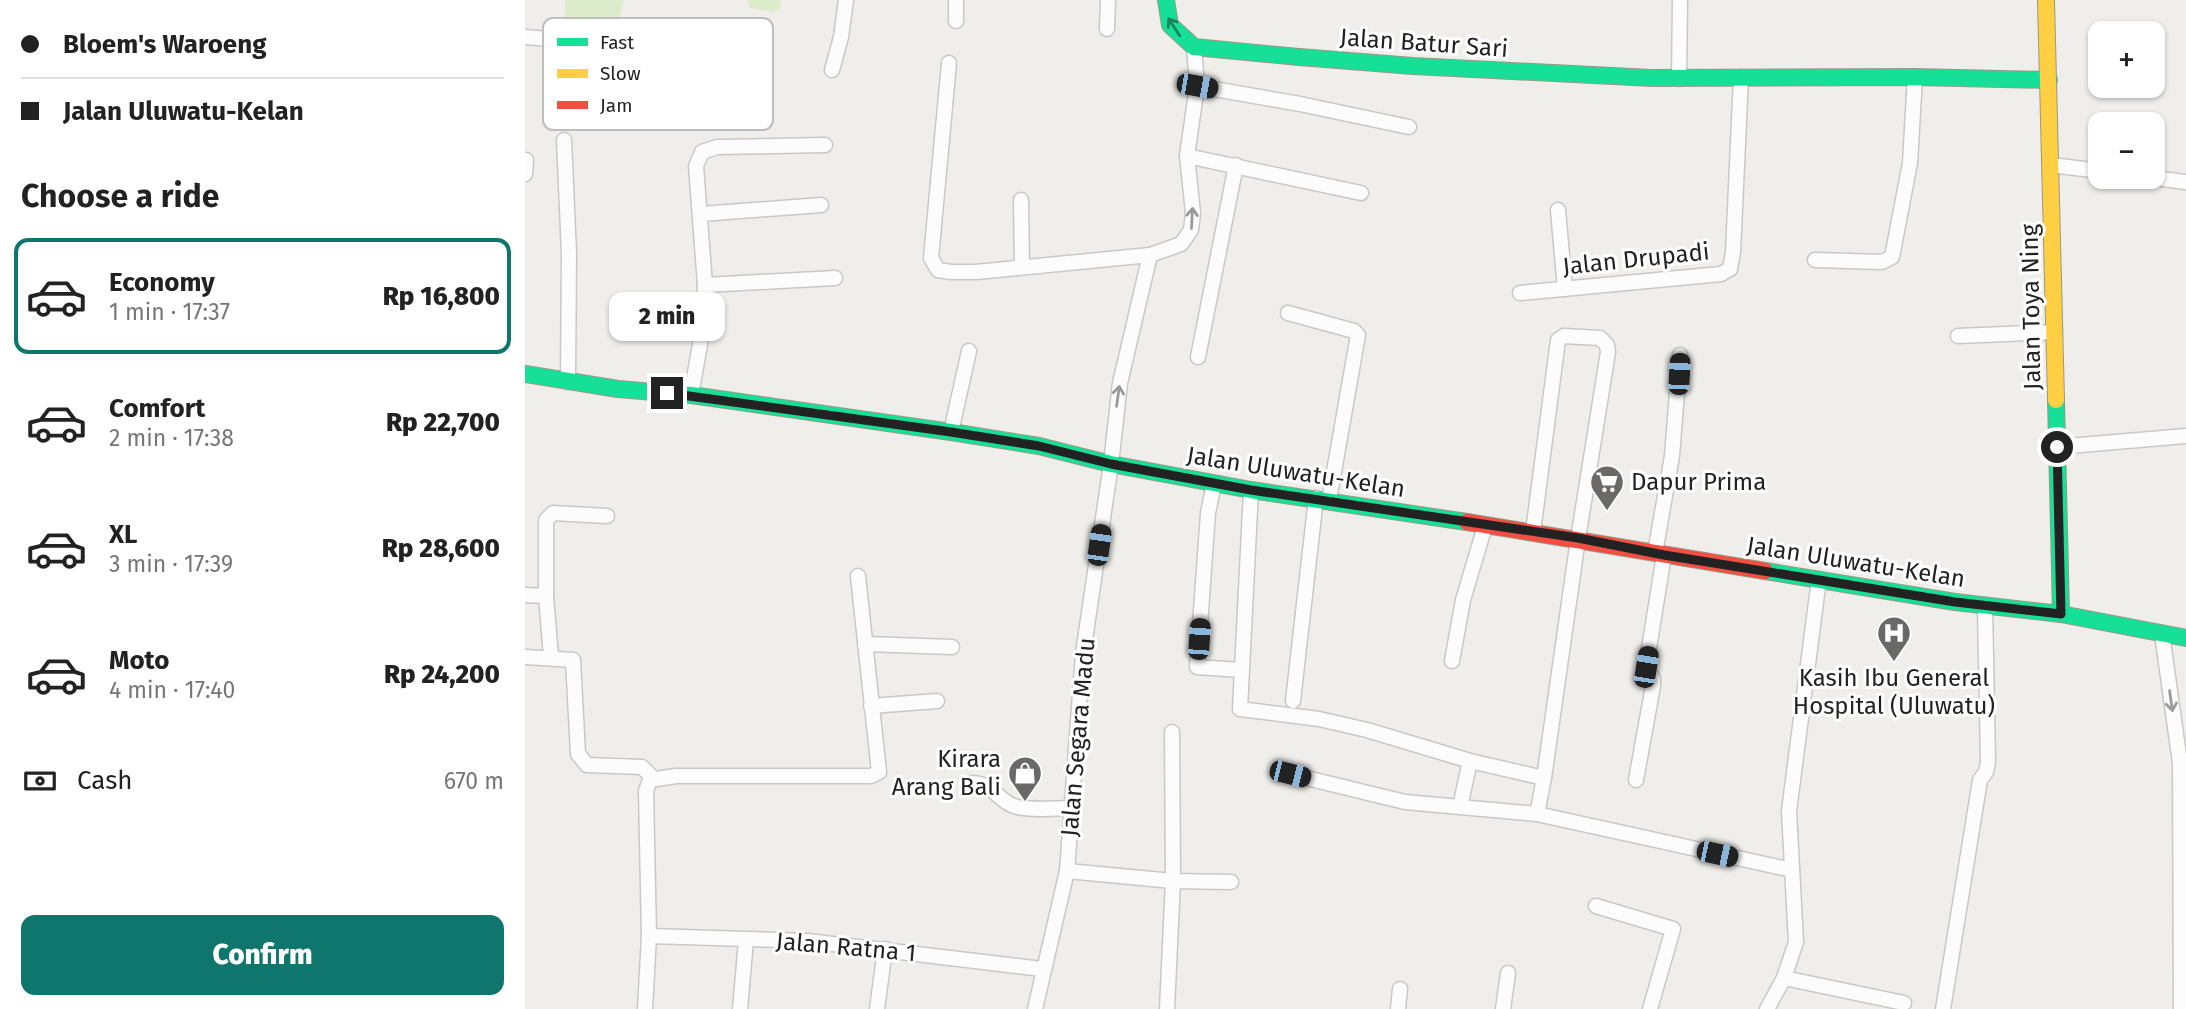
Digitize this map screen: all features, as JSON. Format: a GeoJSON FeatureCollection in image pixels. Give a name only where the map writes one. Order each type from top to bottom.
{"type":"FeatureCollection","features":[{"type":"Feature","properties":{"kind":"street"},"geometry":{"type":"LineString","coordinates":[[832,70],[841,37],[846,0]]}},
{"type":"Feature","properties":{"kind":"street"},"geometry":{"type":"LineString","coordinates":[[956,0],[956,21]]}},
{"type":"Feature","properties":{"kind":"street"},"geometry":{"type":"LineString","coordinates":[[1107,29],[1108,0]]}},
{"type":"Feature","properties":{"kind":"street"},"geometry":{"type":"LineString","coordinates":[[949,64],[936,186],[931,253],[933,264],[942,272],[976,272],[1150,255],[1181,244],[1191,230],[1193,213],[1187,156],[1197,86],[1194,47],[1170,25],[1166,0]]}},
{"type":"Feature","properties":{"kind":"street"},"geometry":{"type":"LineString","coordinates":[[1680,0],[1679,79],[1915,77],[2049,80]]}},
{"type":"Feature","properties":{"kind":"street","name":"Jalan Toya Ning"},"geometry":{"type":"LineString","coordinates":[[2046,0],[2061,614]]}},
{"type":"Feature","properties":{"kind":"street"},"geometry":{"type":"LineString","coordinates":[[525,37],[543,39]]}},
{"type":"Feature","properties":{"kind":"street","name":"Jalan Batur Sari"},"geometry":{"type":"LineString","coordinates":[[1194,47],[1413,66],[1679,79]]}},
{"type":"Feature","properties":{"kind":"street","name":"Jalan Drupadi"},"geometry":{"type":"LineString","coordinates":[[1520,293],[1721,274],[1730,270],[1741,77]]}},
{"type":"Feature","properties":{"kind":"street"},"geometry":{"type":"LineString","coordinates":[[1815,260],[1882,262],[1892,257],[1910,163],[1915,77]]}},
{"type":"Feature","properties":{"kind":"street"},"geometry":{"type":"LineString","coordinates":[[1197,86],[1409,127]]}},
{"type":"Feature","properties":{"kind":"street"},"geometry":{"type":"LineString","coordinates":[[564,140],[569,253],[568,382]]}},
{"type":"Feature","properties":{"kind":"street"},"geometry":{"type":"LineString","coordinates":[[691,395],[701,339],[705,285],[696,166],[698,156],[704,150],[717,147],[825,145]]}},
{"type":"Feature","properties":{"kind":"street"},"geometry":{"type":"LineString","coordinates":[[1187,156],[1361,193]]}},
{"type":"Feature","properties":{"kind":"street"},"geometry":{"type":"LineString","coordinates":[[1198,357],[1236,165]]}},
{"type":"Feature","properties":{"kind":"street"},"geometry":{"type":"LineString","coordinates":[[2051,165],[2088,170]]}},
{"type":"Feature","properties":{"kind":"street"},"geometry":{"type":"LineString","coordinates":[[2165,179],[2186,182]]}},
{"type":"Feature","properties":{"kind":"street"},"geometry":{"type":"LineString","coordinates":[[1021,200],[1022,267]]}},
{"type":"Feature","properties":{"kind":"street"},"geometry":{"type":"LineString","coordinates":[[701,215],[821,205]]}},
{"type":"Feature","properties":{"kind":"street"},"geometry":{"type":"LineString","coordinates":[[1558,210],[1565,289]]}},
{"type":"Feature","properties":{"kind":"street"},"geometry":{"type":"LineString","coordinates":[[1111,464],[1120,383],[1150,255]]}},
{"type":"Feature","properties":{"kind":"street"},"geometry":{"type":"LineString","coordinates":[[705,285],[835,278]]}},
{"type":"Feature","properties":{"kind":"street"},"geometry":{"type":"LineString","coordinates":[[1288,313],[1354,331],[1358,337],[1322,499],[1293,701]]}},
{"type":"Feature","properties":{"kind":"street"},"geometry":{"type":"LineString","coordinates":[[1958,336],[2055,332]]}},
{"type":"Feature","properties":{"kind":"street"},"geometry":{"type":"LineString","coordinates":[[1533,532],[1557,343],[1559,338],[1564,336],[1600,338],[1607,345],[1608,352],[1578,538],[1545,779],[1537,814]]}},
{"type":"Feature","properties":{"kind":"street"},"geometry":{"type":"LineString","coordinates":[[951,432],[969,351]]}},
{"type":"Feature","properties":{"kind":"street"},"geometry":{"type":"LineString","coordinates":[[1636,780],[1653,686],[1653,679],[1646,667],[1673,445],[1680,355]]}},
{"type":"Feature","properties":{"kind":"street","name":"Jalan Uluwatu-Kelan"},"geometry":{"type":"LineString","coordinates":[[525,374],[618,389],[691,395],[951,432],[1039,446],[1111,464],[1251,490],[1578,538],[1659,554],[1985,606],[2061,614],[2186,638]]}},
{"type":"Feature","properties":{"kind":"street"},"geometry":{"type":"LineString","coordinates":[[2057,447],[2186,436]]}},
{"type":"Feature","properties":{"kind":"street","name":"Jalan Segara Madu"},"geometry":{"type":"LineString","coordinates":[[1035,1009],[1042,969],[1067,871],[1083,653],[1111,464]]}},
{"type":"Feature","properties":{"kind":"street"},"geometry":{"type":"LineString","coordinates":[[1214,483],[1208,513],[1197,667],[1240,670]]}},
{"type":"Feature","properties":{"kind":"street"},"geometry":{"type":"LineString","coordinates":[[1251,490],[1240,670],[1239,706],[1242,710],[1319,719],[1545,779]]}},
{"type":"Feature","properties":{"kind":"street"},"geometry":{"type":"LineString","coordinates":[[551,657],[546,596],[545,528],[548,515],[559,513],[607,516]]}},
{"type":"Feature","properties":{"kind":"street"},"geometry":{"type":"LineString","coordinates":[[1453,661],[1463,600],[1485,526]]}},
{"type":"Feature","properties":{"kind":"street"},"geometry":{"type":"LineString","coordinates":[[645,1009],[649,936],[648,782],[653,778],[676,776],[874,776],[879,769],[858,576]]}},
{"type":"Feature","properties":{"kind":"street"},"geometry":{"type":"LineString","coordinates":[[1767,1009],[1784,978],[1795,948],[1797,933],[1789,827],[1790,795],[1819,579]]}},
{"type":"Feature","properties":{"kind":"street"},"geometry":{"type":"LineString","coordinates":[[525,595],[546,596]]}},
{"type":"Feature","properties":{"kind":"street"},"geometry":{"type":"LineString","coordinates":[[1943,1009],[1980,780],[1986,772],[1988,762],[1985,606]]}},
{"type":"Feature","properties":{"kind":"street"},"geometry":{"type":"LineString","coordinates":[[2162,634],[2180,763],[2181,1009]]}},
{"type":"Feature","properties":{"kind":"street"},"geometry":{"type":"LineString","coordinates":[[865,644],[952,647]]}},
{"type":"Feature","properties":{"kind":"street"},"geometry":{"type":"LineString","coordinates":[[525,657],[571,658],[575,663],[578,754],[583,762],[587,765],[642,767],[653,778]]}},
{"type":"Feature","properties":{"kind":"street"},"geometry":{"type":"LineString","coordinates":[[871,706],[937,701]]}},
{"type":"Feature","properties":{"kind":"street"},"geometry":{"type":"LineString","coordinates":[[1167,1009],[1173,881],[1172,732]]}},
{"type":"Feature","properties":{"kind":"street"},"geometry":{"type":"LineString","coordinates":[[1460,807],[1470,761]]}},
{"type":"Feature","properties":{"kind":"street"},"geometry":{"type":"LineString","coordinates":[[1290,774],[1405,802],[1537,814],[1792,870]]}},
{"type":"Feature","properties":{"kind":"street"},"geometry":{"type":"LineString","coordinates":[[970,783],[982,783],[1017,807],[1071,808]]}},
{"type":"Feature","properties":{"kind":"street"},"geometry":{"type":"LineString","coordinates":[[1067,871],[1173,881],[1231,882]]}},
{"type":"Feature","properties":{"kind":"street"},"geometry":{"type":"LineString","coordinates":[[1596,906],[1674,929],[1650,1009]]}},
{"type":"Feature","properties":{"kind":"street","name":"Jalan Ratna 1"},"geometry":{"type":"LineString","coordinates":[[649,936],[808,941],[1042,969]]}},
{"type":"Feature","properties":{"kind":"street"},"geometry":{"type":"LineString","coordinates":[[740,1009],[746,940]]}},
{"type":"Feature","properties":{"kind":"street"},"geometry":{"type":"LineString","coordinates":[[877,1009],[885,949]]}},
{"type":"Feature","properties":{"kind":"street"},"geometry":{"type":"LineString","coordinates":[[1503,1009],[1508,973]]}},
{"type":"Feature","properties":{"kind":"street"},"geometry":{"type":"LineString","coordinates":[[1784,978],[1904,1003]]}},
{"type":"Feature","properties":{"kind":"street"},"geometry":{"type":"LineString","coordinates":[[1398,1009],[1400,989]]}},
{"type":"Feature","properties":{"kind":"green space"},"geometry":{"type":"Polygon","coordinates":[[[565,0],[624,0],[619,18],[564,18],[565,0]]]}},
{"type":"Feature","properties":{"kind":"green space"},"geometry":{"type":"Polygon","coordinates":[[[747,0],[781,0],[780,9],[773,12],[750,8],[747,0]]]}},
{"type":"Feature","properties":{"kind":"traffic: fast"},"geometry":{"type":"LineString","coordinates":[[1166,0],[1170,25],[1194,47],[1299,57],[1413,66],[1652,78],[1915,77],[2049,80]]}},
{"type":"Feature","properties":{"kind":"traffic: fast"},"geometry":{"type":"LineString","coordinates":[[525,374],[618,389],[691,395],[951,432],[1039,446],[1111,464],[1251,490],[1467,522]]}},
{"type":"Feature","properties":{"kind":"traffic: fast"},"geometry":{"type":"LineString","coordinates":[[2056,400],[2061,614]]}},
{"type":"Feature","properties":{"kind":"traffic: fast"},"geometry":{"type":"LineString","coordinates":[[1765,571],[1955,602],[2061,614],[2186,638]]}},
{"type":"Feature","properties":{"kind":"traffic: slow"},"geometry":{"type":"LineString","coordinates":[[2046,0],[2056,400]]}},
{"type":"Feature","properties":{"kind":"traffic: jam"},"geometry":{"type":"LineString","coordinates":[[1467,522],[1765,571]]}},
{"type":"Feature","properties":{"kind":"place","name":"Dapur Prima"},"geometry":{"type":"Point","coordinates":[1607,512]}},
{"type":"Feature","properties":{"kind":"place","name":"Kasih Ibu General Hospital (Uluwatu)"},"geometry":{"type":"Point","coordinates":[1894,663]}},
{"type":"Feature","properties":{"kind":"place","name":"Kirara Arang Bali"},"geometry":{"type":"Point","coordinates":[1025,803]}},
{"type":"Feature","properties":{"kind":"route"},"geometry":{"type":"LineString","coordinates":[[667,393],[951,432],[1039,446],[1111,464],[1251,490],[1578,538],[1664,555],[1955,602],[2061,614],[2057,447]]}}]}
